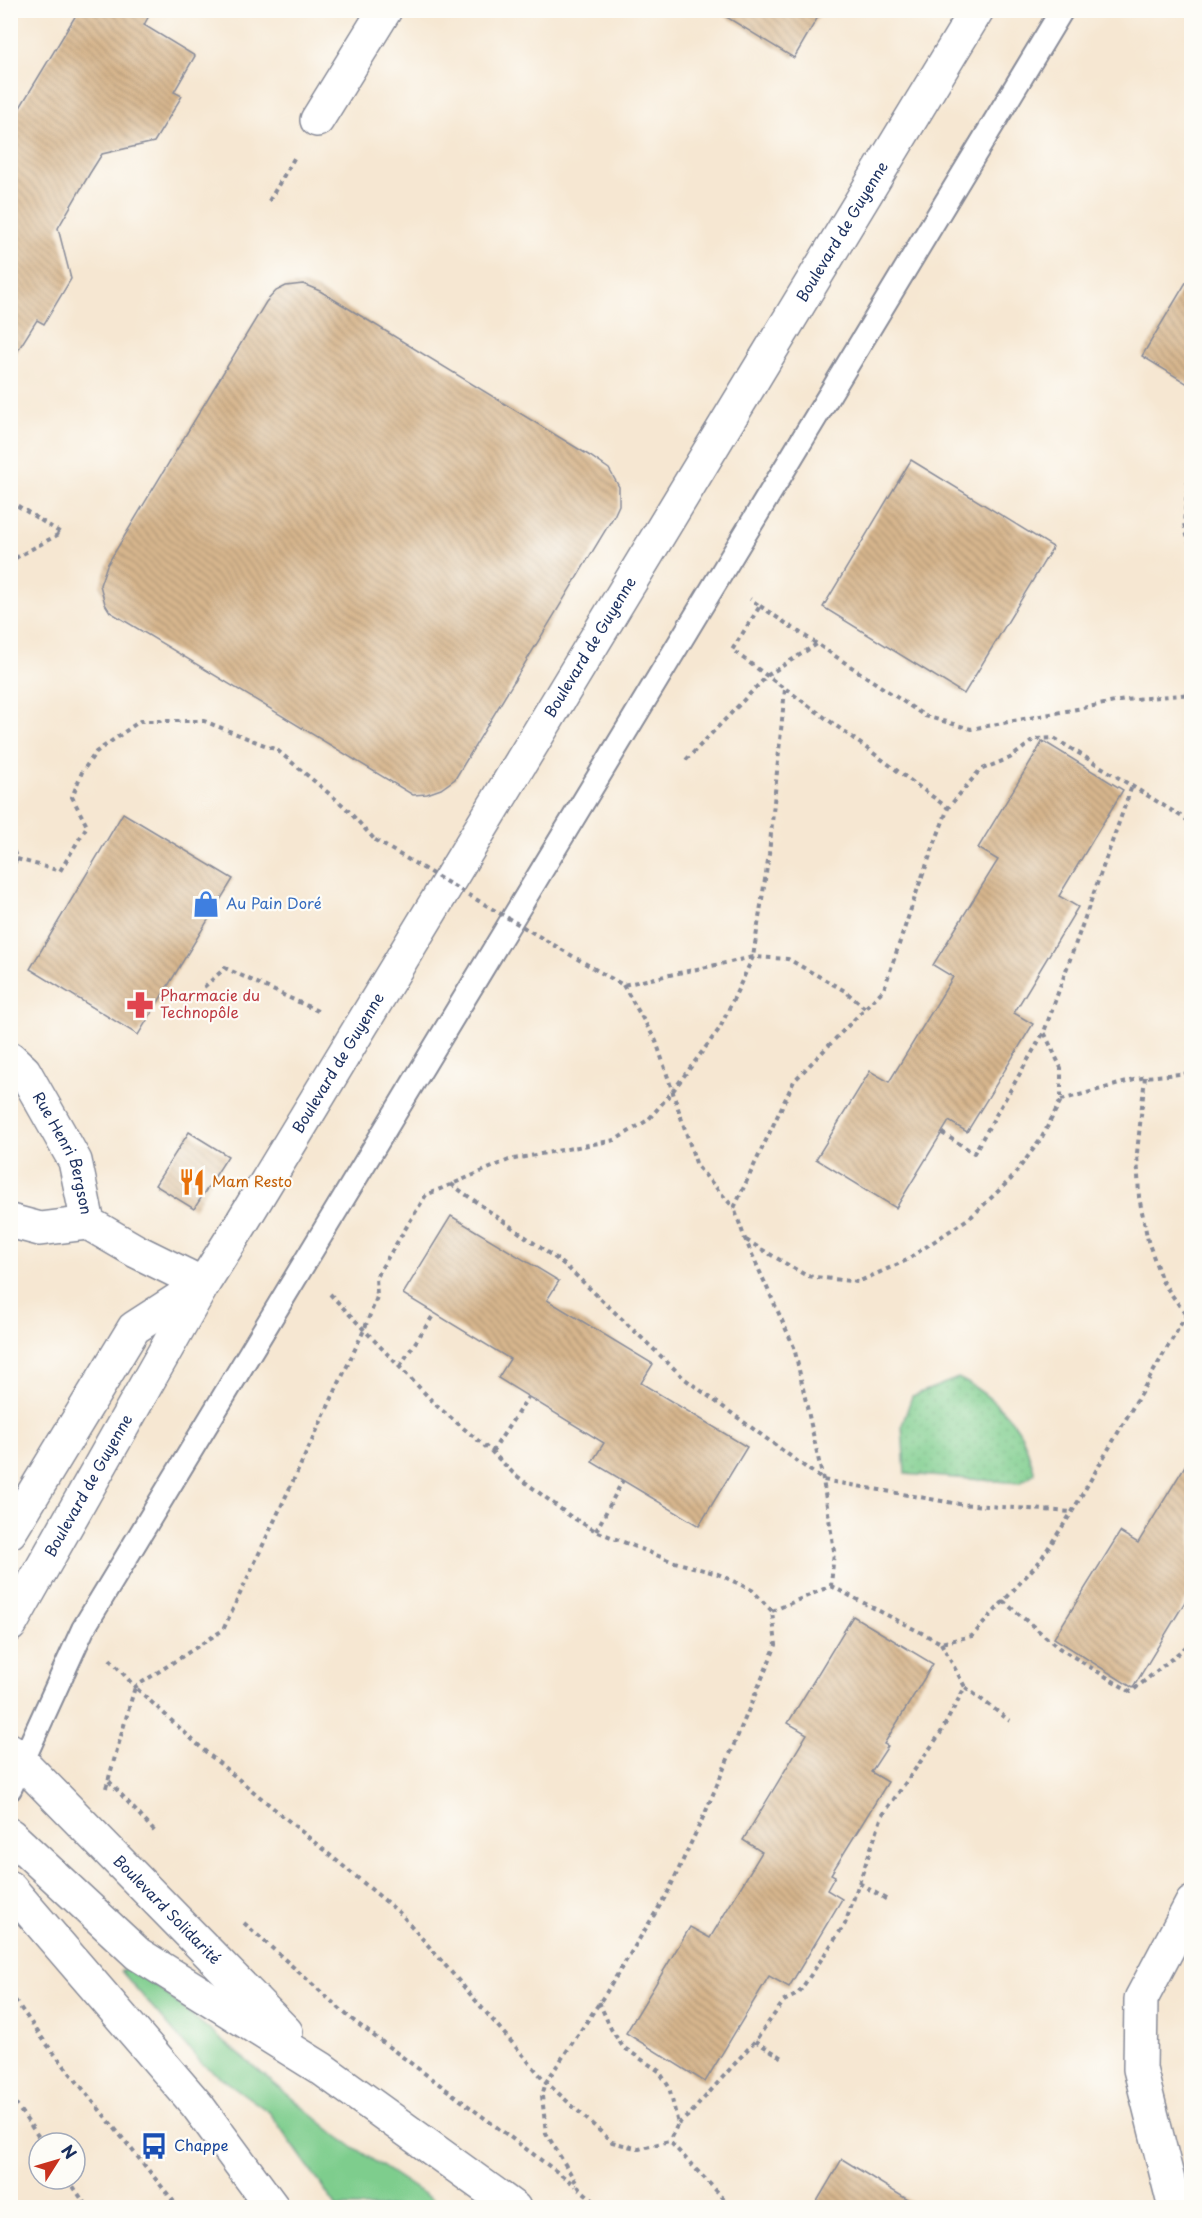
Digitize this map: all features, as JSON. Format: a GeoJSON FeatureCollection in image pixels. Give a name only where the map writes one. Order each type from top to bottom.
{"type":"FeatureCollection","features":[{"type":"Feature","properties":{"kind":"main road"},"geometry":{"type":"LineString","coordinates":[[317,120],[385,10]]}},
{"type":"Feature","properties":{"kind":"main road","name":"Boulevard de Guyenne"},"geometry":{"type":"LineString","coordinates":[[10,1625],[203,1284],[977,10]]}},
{"type":"Feature","properties":{"kind":"main road","name":"Rue Henri Bergson"},"geometry":{"type":"LineString","coordinates":[[10,1058],[24,1071],[75,1161],[88,1223]]}},
{"type":"Feature","properties":{"kind":"main road","name":"Rue Henri Bergson"},"geometry":{"type":"LineString","coordinates":[[10,1221],[40,1229],[88,1223],[136,1251],[203,1284]]}},
{"type":"Feature","properties":{"kind":"main road","name":"Boulevard de Guyenne"},"geometry":{"type":"LineString","coordinates":[[10,1532],[134,1328],[203,1284]]}},
{"type":"Feature","properties":{"kind":"main road","name":"Boulevard Solidarité"},"geometry":{"type":"LineString","coordinates":[[15,1767],[89,1831],[322,2069]]}},
{"type":"Feature","properties":{"kind":"main road","name":"Boulevard Solidarité"},"geometry":{"type":"LineString","coordinates":[[10,1835],[138,1954],[322,2069],[514,2208]]}},
{"type":"Feature","properties":{"kind":"main road"},"geometry":{"type":"LineString","coordinates":[[10,1888],[103,1993],[210,2120],[273,2208]]}},
{"type":"Feature","properties":{"kind":"main road"},"geometry":{"type":"LineString","coordinates":[[1175,2208],[1140,2069],[1141,2000],[1191,1903]]}},
{"type":"Feature","properties":{"kind":"lane"},"geometry":{"type":"LineString","coordinates":[[15,1767],[83,1629],[1062,10]]}},
{"type":"Feature","properties":{"kind":"path"},"geometry":{"type":"LineString","coordinates":[[269,201],[317,120]]}},
{"type":"Feature","properties":{"kind":"path"},"geometry":{"type":"LineString","coordinates":[[1191,462],[1184,524],[1191,554]]}},
{"type":"Feature","properties":{"kind":"path"},"geometry":{"type":"LineString","coordinates":[[10,501],[61,533],[10,561]]}},
{"type":"Feature","properties":{"kind":"path"},"geometry":{"type":"LineString","coordinates":[[748,598],[925,716],[971,729],[1125,700],[1191,694]]}},
{"type":"Feature","properties":{"kind":"path"},"geometry":{"type":"LineString","coordinates":[[760,606],[732,650],[948,808]]}},
{"type":"Feature","properties":{"kind":"path"},"geometry":{"type":"LineString","coordinates":[[686,760],[768,675],[817,644]]}},
{"type":"Feature","properties":{"kind":"path"},"geometry":{"type":"LineString","coordinates":[[89,1831],[109,1781],[135,1687],[223,1629],[364,1330],[377,1298],[376,1277],[426,1195],[509,1160],[615,1140],[648,1120],[720,1028],[753,957],[769,854],[785,689]]}},
{"type":"Feature","properties":{"kind":"path"},"geometry":{"type":"LineString","coordinates":[[17,859],[60,871],[87,826],[72,797],[81,772],[96,752],[140,721],[204,721],[276,750],[344,807],[375,840],[623,985],[656,1041],[697,1166],[734,1208],[745,1239],[794,1347],[823,1480],[834,1551],[831,1586]]}},
{"type":"Feature","properties":{"kind":"path"},"geometry":{"type":"LineString","coordinates":[[734,1208],[794,1081],[884,989],[948,808],[980,770],[1010,758],[1035,739],[1054,738],[1191,824]]}},
{"type":"Feature","properties":{"kind":"path"},"geometry":{"type":"LineString","coordinates":[[942,1133],[974,1153],[1044,1032],[1132,786]]}},
{"type":"Feature","properties":{"kind":"path"},"geometry":{"type":"LineString","coordinates":[[10,843],[17,859]]}},
{"type":"Feature","properties":{"kind":"path"},"geometry":{"type":"LineString","coordinates":[[10,870],[17,859]]}},
{"type":"Feature","properties":{"kind":"path"},"geometry":{"type":"LineString","coordinates":[[623,985],[753,957],[788,959],[845,991],[866,1008]]}},
{"type":"Feature","properties":{"kind":"path"},"geometry":{"type":"LineString","coordinates":[[204,987],[225,968],[359,1029]]}},
{"type":"Feature","properties":{"kind":"path"},"geometry":{"type":"LineString","coordinates":[[745,1239],[807,1275],[858,1282],[905,1261],[972,1216],[1011,1179],[1041,1139],[1061,1100],[1061,1068],[1044,1032]]}},
{"type":"Feature","properties":{"kind":"path"},"geometry":{"type":"LineString","coordinates":[[1061,1100],[1145,1077],[1191,1073]]}},
{"type":"Feature","properties":{"kind":"path"},"geometry":{"type":"LineString","coordinates":[[1145,1077],[1137,1153],[1139,1197],[1148,1240],[1162,1281],[1186,1315]]}},
{"type":"Feature","properties":{"kind":"path"},"geometry":{"type":"LineString","coordinates":[[451,1184],[565,1265],[685,1379],[823,1480],[959,1503],[1072,1512]]}},
{"type":"Feature","properties":{"kind":"path"},"geometry":{"type":"LineString","coordinates":[[303,1265],[438,1407],[492,1452],[513,1473],[570,1516],[596,1531],[671,1561],[718,1574],[752,1590],[772,1611],[776,1645],[706,1811],[667,1894],[546,2082],[542,2096],[546,2133],[579,2189]]}},
{"type":"Feature","properties":{"kind":"path"},"geometry":{"type":"LineString","coordinates":[[941,1643],[972,1636],[1039,1562],[1072,1512],[1191,1305]]}},
{"type":"Feature","properties":{"kind":"path"},"geometry":{"type":"LineString","coordinates":[[400,1366],[434,1314]]}},
{"type":"Feature","properties":{"kind":"path"},"geometry":{"type":"LineString","coordinates":[[492,1452],[528,1397]]}},
{"type":"Feature","properties":{"kind":"path"},"geometry":{"type":"LineString","coordinates":[[596,1531],[624,1480]]}},
{"type":"Feature","properties":{"kind":"path"},"geometry":{"type":"LineString","coordinates":[[772,1611],[831,1586]]}},
{"type":"Feature","properties":{"kind":"path"},"geometry":{"type":"LineString","coordinates":[[831,1586],[941,1643],[965,1688],[1010,1721]]}},
{"type":"Feature","properties":{"kind":"path"},"geometry":{"type":"LineString","coordinates":[[1003,1601],[1059,1648],[1131,1692],[1191,1642]]}},
{"type":"Feature","properties":{"kind":"path"},"geometry":{"type":"LineString","coordinates":[[83,1629],[135,1687],[207,1753],[401,1914],[546,2082],[612,2142],[639,2149],[669,2141],[678,2124],[690,2114],[755,2042],[784,2001],[798,1994],[845,1924],[882,1816],[940,1734],[965,1688]]}},
{"type":"Feature","properties":{"kind":"path"},"geometry":{"type":"LineString","coordinates":[[109,1781],[163,1840]]}},
{"type":"Feature","properties":{"kind":"path"},"geometry":{"type":"LineString","coordinates":[[859,1883],[889,1901]]}},
{"type":"Feature","properties":{"kind":"path"},"geometry":{"type":"LineString","coordinates":[[235,1915],[350,2018],[602,2208]]}},
{"type":"Feature","properties":{"kind":"path"},"geometry":{"type":"LineString","coordinates":[[10,1993],[45,2042],[179,2208]]}},
{"type":"Feature","properties":{"kind":"path"},"geometry":{"type":"LineString","coordinates":[[599,2002],[611,2029],[623,2047],[659,2072],[669,2087],[678,2124]]}},
{"type":"Feature","properties":{"kind":"path"},"geometry":{"type":"LineString","coordinates":[[755,2042],[783,2058]]}},
{"type":"Feature","properties":{"kind":"path"},"geometry":{"type":"LineString","coordinates":[[10,2096],[35,2131]]}},
{"type":"Feature","properties":{"kind":"path"},"geometry":{"type":"LineString","coordinates":[[669,2141],[733,2208]]}},
{"type":"Feature","properties":{"kind":"path"},"geometry":{"type":"LineString","coordinates":[[76,2191],[88,2208]]}},
{"type":"Feature","properties":{"kind":"green space"},"geometry":{"type":"Polygon","coordinates":[[[958,1378],[991,1400],[1012,1421],[1023,1439],[1035,1473],[1020,1483],[905,1474],[902,1425],[912,1396],[958,1378]]]}},
{"type":"Feature","properties":{"kind":"green space"},"geometry":{"type":"Polygon","coordinates":[[[131,1965],[340,2138],[443,2207],[337,2207],[270,2113],[201,2063],[121,1971],[131,1965]]]}},
{"type":"Feature","properties":{"kind":"building"},"geometry":{"type":"Polygon","coordinates":[[[79,10],[152,10],[144,25],[195,56],[174,92],[182,96],[154,142],[102,154],[90,173],[58,228],[71,279],[44,324],[37,320],[10,363],[10,124],[79,10]]]}},
{"type":"Feature","properties":{"kind":"building"},"geometry":{"type":"Polygon","coordinates":[[[715,10],[822,10],[794,58],[715,10]]]}},
{"type":"Feature","properties":{"kind":"building"},"geometry":{"type":"Polygon","coordinates":[[[1191,274],[1191,386],[1142,356],[1191,274]]]}},
{"type":"Feature","properties":{"kind":"building"},"geometry":{"type":"Polygon","coordinates":[[[303,284],[320,291],[590,456],[609,469],[619,487],[619,505],[614,516],[455,779],[441,789],[427,794],[413,795],[110,612],[105,604],[100,585],[107,565],[266,302],[276,291],[286,286],[303,284]]]}},
{"type":"Feature","properties":{"kind":"building"},"geometry":{"type":"Polygon","coordinates":[[[911,460],[1053,547],[964,694],[823,607],[911,460]]]}},
{"type":"Feature","properties":{"kind":"building"},"geometry":{"type":"Polygon","coordinates":[[[1043,741],[1123,790],[1059,896],[1078,907],[1014,1013],[1033,1024],[967,1132],[949,1121],[896,1208],[816,1159],[870,1071],[889,1082],[953,977],[933,965],[998,860],[978,848],[1043,741]]]}},
{"type":"Feature","properties":{"kind":"building"},"geometry":{"type":"Polygon","coordinates":[[[123,813],[233,879],[138,1035],[30,969],[123,813]]]}},
{"type":"Feature","properties":{"kind":"building"},"geometry":{"type":"Polygon","coordinates":[[[189,1132],[228,1156],[194,1209],[155,1185],[189,1132]]]}},
{"type":"Feature","properties":{"kind":"building"},"geometry":{"type":"Polygon","coordinates":[[[451,1216],[559,1281],[547,1300],[653,1364],[641,1383],[747,1447],[699,1526],[592,1462],[604,1443],[498,1378],[510,1359],[403,1294],[451,1216]]]}},
{"type":"Feature","properties":{"kind":"building"},"geometry":{"type":"Polygon","coordinates":[[[1191,1456],[1191,1592],[1133,1688],[1054,1638],[1120,1532],[1138,1543],[1191,1456]]]}},
{"type":"Feature","properties":{"kind":"building"},"geometry":{"type":"Polygon","coordinates":[[[853,1616],[933,1664],[884,1744],[888,1746],[871,1772],[888,1782],[831,1874],[835,1876],[827,1890],[842,1899],[789,1987],[769,1976],[705,2082],[626,2033],[690,1927],[710,1938],[762,1852],[743,1840],[807,1734],[788,1723],[853,1616]]]}},
{"type":"Feature","properties":{"kind":"building"},"geometry":{"type":"Polygon","coordinates":[[[842,2159],[921,2208],[813,2208],[842,2159]]]}},
{"type":"Feature","properties":{"kind":"place","name":"Au Pain Doré"},"geometry":{"type":"Point","coordinates":[206,904]}},
{"type":"Feature","properties":{"kind":"place","name":"Pharmacie du Technopôle"},"geometry":{"type":"Point","coordinates":[140,1005]}},
{"type":"Feature","properties":{"kind":"place","name":"Mam Resto"},"geometry":{"type":"Point","coordinates":[192,1182]}},
{"type":"Feature","properties":{"kind":"place","name":"Chappe"},"geometry":{"type":"Point","coordinates":[154,2146]}}]}
